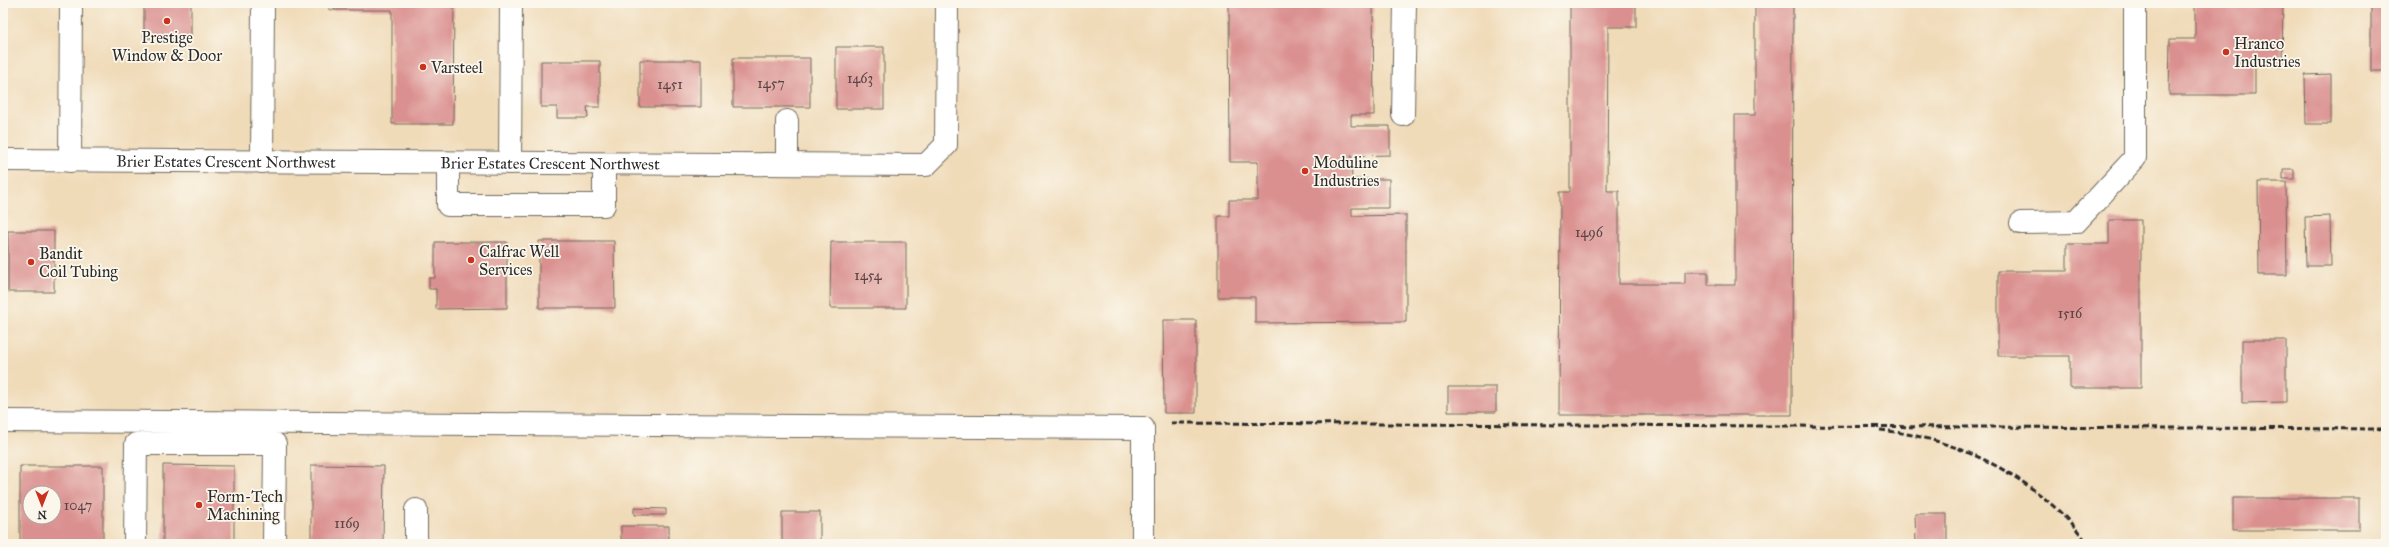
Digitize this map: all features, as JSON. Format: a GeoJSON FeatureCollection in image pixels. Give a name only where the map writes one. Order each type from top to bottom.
{"type":"FeatureCollection","features":[{"type":"Feature","properties":{"kind":"street"},"geometry":{"type":"LineString","coordinates":[[70,161],[71,3]]}},
{"type":"Feature","properties":{"kind":"street"},"geometry":{"type":"LineString","coordinates":[[262,3],[262,162]]}},
{"type":"Feature","properties":{"kind":"street"},"geometry":{"type":"LineString","coordinates":[[510,163],[511,3]]}},
{"type":"Feature","properties":{"kind":"street","name":"Brier Estates Crescent Northwest"},"geometry":{"type":"LineString","coordinates":[[3,160],[926,165],[946,145],[946,3]]}},
{"type":"Feature","properties":{"kind":"street"},"geometry":{"type":"LineString","coordinates":[[1403,115],[1405,3]]}},
{"type":"Feature","properties":{"kind":"street"},"geometry":{"type":"LineString","coordinates":[[2021,223],[2076,222],[2135,158],[2135,3]]}},
{"type":"Feature","properties":{"kind":"street"},"geometry":{"type":"LineString","coordinates":[[787,121],[787,164]]}},
{"type":"Feature","properties":{"kind":"street"},"geometry":{"type":"LineString","coordinates":[[448,163],[448,205],[604,205],[604,164]]}},
{"type":"Feature","properties":{"kind":"street"},"geometry":{"type":"LineString","coordinates":[[3,421],[1143,428],[1142,544]]}},
{"type":"Feature","properties":{"kind":"street"},"geometry":{"type":"LineString","coordinates":[[134,544],[136,444],[276,444],[274,544]]}},
{"type":"Feature","properties":{"kind":"street"},"geometry":{"type":"LineString","coordinates":[[416,510],[416,544]]}},
{"type":"Feature","properties":{"kind":"building","name":"Prestige Window & Door"},"geometry":{"type":"Polygon","coordinates":[[[144,3],[191,3],[191,38],[144,38],[144,3]]]}},
{"type":"Feature","properties":{"kind":"building","name":"Varsteel"},"geometry":{"type":"Polygon","coordinates":[[[329,3],[454,3],[453,124],[392,124],[392,10],[329,10],[329,3]]]}},
{"type":"Feature","properties":{"kind":"building","name":"Moduline Industries"},"geometry":{"type":"Polygon","coordinates":[[[1229,3],[1373,3],[1374,115],[1351,115],[1351,126],[1390,126],[1390,155],[1351,156],[1352,179],[1389,179],[1389,208],[1352,208],[1352,216],[1406,215],[1406,322],[1255,323],[1255,297],[1218,297],[1218,216],[1229,216],[1229,200],[1258,200],[1258,162],[1230,162],[1229,3]]]}},
{"type":"Feature","properties":{"kind":"building"},"geometry":{"type":"Polygon","coordinates":[[[1570,3],[1636,3],[1636,27],[1608,27],[1607,191],[1619,191],[1619,284],[1685,284],[1685,272],[1708,272],[1708,285],[1735,285],[1735,115],[1755,115],[1755,3],[1793,3],[1792,415],[1559,415],[1560,192],[1570,192],[1570,3]]]}},
{"type":"Feature","properties":{"kind":"building","name":"Hranco Industries"},"geometry":{"type":"Polygon","coordinates":[[[2195,3],[2283,3],[2282,66],[2255,65],[2255,95],[2169,95],[2170,39],[2195,39],[2195,3]]]}},
{"type":"Feature","properties":{"kind":"building"},"geometry":{"type":"Polygon","coordinates":[[[2371,3],[2386,3],[2386,71],[2371,71],[2371,3]]]}},
{"type":"Feature","properties":{"kind":"building"},"geometry":{"type":"Polygon","coordinates":[[[836,47],[884,47],[884,109],[836,109],[836,47]]]}},
{"type":"Feature","properties":{"kind":"building"},"geometry":{"type":"Polygon","coordinates":[[[733,58],[810,58],[810,107],[733,107],[733,58]]]}},
{"type":"Feature","properties":{"kind":"building"},"geometry":{"type":"Polygon","coordinates":[[[640,60],[701,60],[701,107],[640,107],[640,60]]]}},
{"type":"Feature","properties":{"kind":"building"},"geometry":{"type":"Polygon","coordinates":[[[541,61],[600,61],[600,107],[587,107],[588,118],[557,118],[557,107],[541,107],[541,61]]]}},
{"type":"Feature","properties":{"kind":"building"},"geometry":{"type":"Polygon","coordinates":[[[2331,74],[2331,124],[2306,124],[2305,75],[2331,74]]]}},
{"type":"Feature","properties":{"kind":"building"},"geometry":{"type":"Polygon","coordinates":[[[2283,169],[2294,169],[2294,179],[2283,179],[2283,169]]]}},
{"type":"Feature","properties":{"kind":"building"},"geometry":{"type":"Polygon","coordinates":[[[2258,182],[2286,182],[2287,275],[2259,275],[2258,182]]]}},
{"type":"Feature","properties":{"kind":"building"},"geometry":{"type":"Polygon","coordinates":[[[2330,216],[2331,266],[2306,266],[2305,217],[2330,216]]]}},
{"type":"Feature","properties":{"kind":"building"},"geometry":{"type":"Polygon","coordinates":[[[2109,220],[2141,220],[2141,388],[2070,388],[2070,356],[1998,356],[1998,271],[2067,271],[2067,244],[2109,244],[2109,220]]]}},
{"type":"Feature","properties":{"kind":"building","name":"Bandit Coil Tubing"},"geometry":{"type":"Polygon","coordinates":[[[8,231],[54,231],[54,292],[8,292],[8,231]]]}},
{"type":"Feature","properties":{"kind":"building"},"geometry":{"type":"Polygon","coordinates":[[[539,241],[614,241],[615,308],[539,308],[539,241]]]}},
{"type":"Feature","properties":{"kind":"building","name":"Calfrac Well Services"},"geometry":{"type":"Polygon","coordinates":[[[435,242],[507,242],[507,308],[436,309],[436,289],[429,289],[429,278],[435,278],[435,242]]]}},
{"type":"Feature","properties":{"kind":"building"},"geometry":{"type":"Polygon","coordinates":[[[831,242],[906,242],[906,308],[830,308],[831,242]]]}},
{"type":"Feature","properties":{"kind":"building"},"geometry":{"type":"Polygon","coordinates":[[[1163,320],[1196,320],[1196,413],[1164,413],[1163,320]]]}},
{"type":"Feature","properties":{"kind":"building"},"geometry":{"type":"Polygon","coordinates":[[[2242,340],[2286,340],[2286,402],[2242,403],[2242,340]]]}},
{"type":"Feature","properties":{"kind":"building"},"geometry":{"type":"Polygon","coordinates":[[[1448,387],[1496,387],[1496,412],[1448,412],[1448,387]]]}},
{"type":"Feature","properties":{"kind":"building","name":"Form-Tech Machining"},"geometry":{"type":"Polygon","coordinates":[[[163,465],[234,466],[234,544],[163,544],[163,465]]]}},
{"type":"Feature","properties":{"kind":"building"},"geometry":{"type":"Polygon","coordinates":[[[311,465],[384,466],[383,544],[311,544],[311,465]]]}},
{"type":"Feature","properties":{"kind":"building"},"geometry":{"type":"Polygon","coordinates":[[[20,466],[103,466],[103,544],[20,544],[20,466]]]}},
{"type":"Feature","properties":{"kind":"building"},"geometry":{"type":"Polygon","coordinates":[[[2233,498],[2359,498],[2359,530],[2233,530],[2233,498]]]}},
{"type":"Feature","properties":{"kind":"building"},"geometry":{"type":"Polygon","coordinates":[[[634,508],[666,509],[666,515],[634,515],[634,508]]]}},
{"type":"Feature","properties":{"kind":"building"},"geometry":{"type":"Polygon","coordinates":[[[782,512],[820,512],[820,544],[782,544],[782,512]]]}},
{"type":"Feature","properties":{"kind":"building"},"geometry":{"type":"Polygon","coordinates":[[[1915,514],[1947,514],[1947,544],[1916,544],[1915,514]]]}},
{"type":"Feature","properties":{"kind":"building"},"geometry":{"type":"Polygon","coordinates":[[[621,526],[669,526],[669,544],[621,544],[621,526]]]}},
{"type":"Feature","properties":{"kind":"railway"},"geometry":{"type":"LineString","coordinates":[[1171,423],[2386,429]]}},
{"type":"Feature","properties":{"kind":"railway"},"geometry":{"type":"LineString","coordinates":[[1880,430],[1939,442],[1968,452],[1996,466],[2022,481],[2046,500],[2069,521],[2088,544]]}},
{"type":"Feature","properties":{"kind":"place","name":"Prestige Window & Door"},"geometry":{"type":"Point","coordinates":[167,21]}},
{"type":"Feature","properties":{"kind":"place","name":"Hranco Industries"},"geometry":{"type":"Point","coordinates":[2226,52]}},
{"type":"Feature","properties":{"kind":"place","name":"Varsteel"},"geometry":{"type":"Point","coordinates":[423,67]}},
{"type":"Feature","properties":{"kind":"place","name":"Moduline Industries"},"geometry":{"type":"Point","coordinates":[1305,171]}},
{"type":"Feature","properties":{"kind":"place","name":"Calfrac Well Services"},"geometry":{"type":"Point","coordinates":[471,260]}},
{"type":"Feature","properties":{"kind":"place","name":"Bandit Coil Tubing"},"geometry":{"type":"Point","coordinates":[31,262]}},
{"type":"Feature","properties":{"kind":"place","name":"Form-Tech Machining"},"geometry":{"type":"Point","coordinates":[199,505]}}]}
